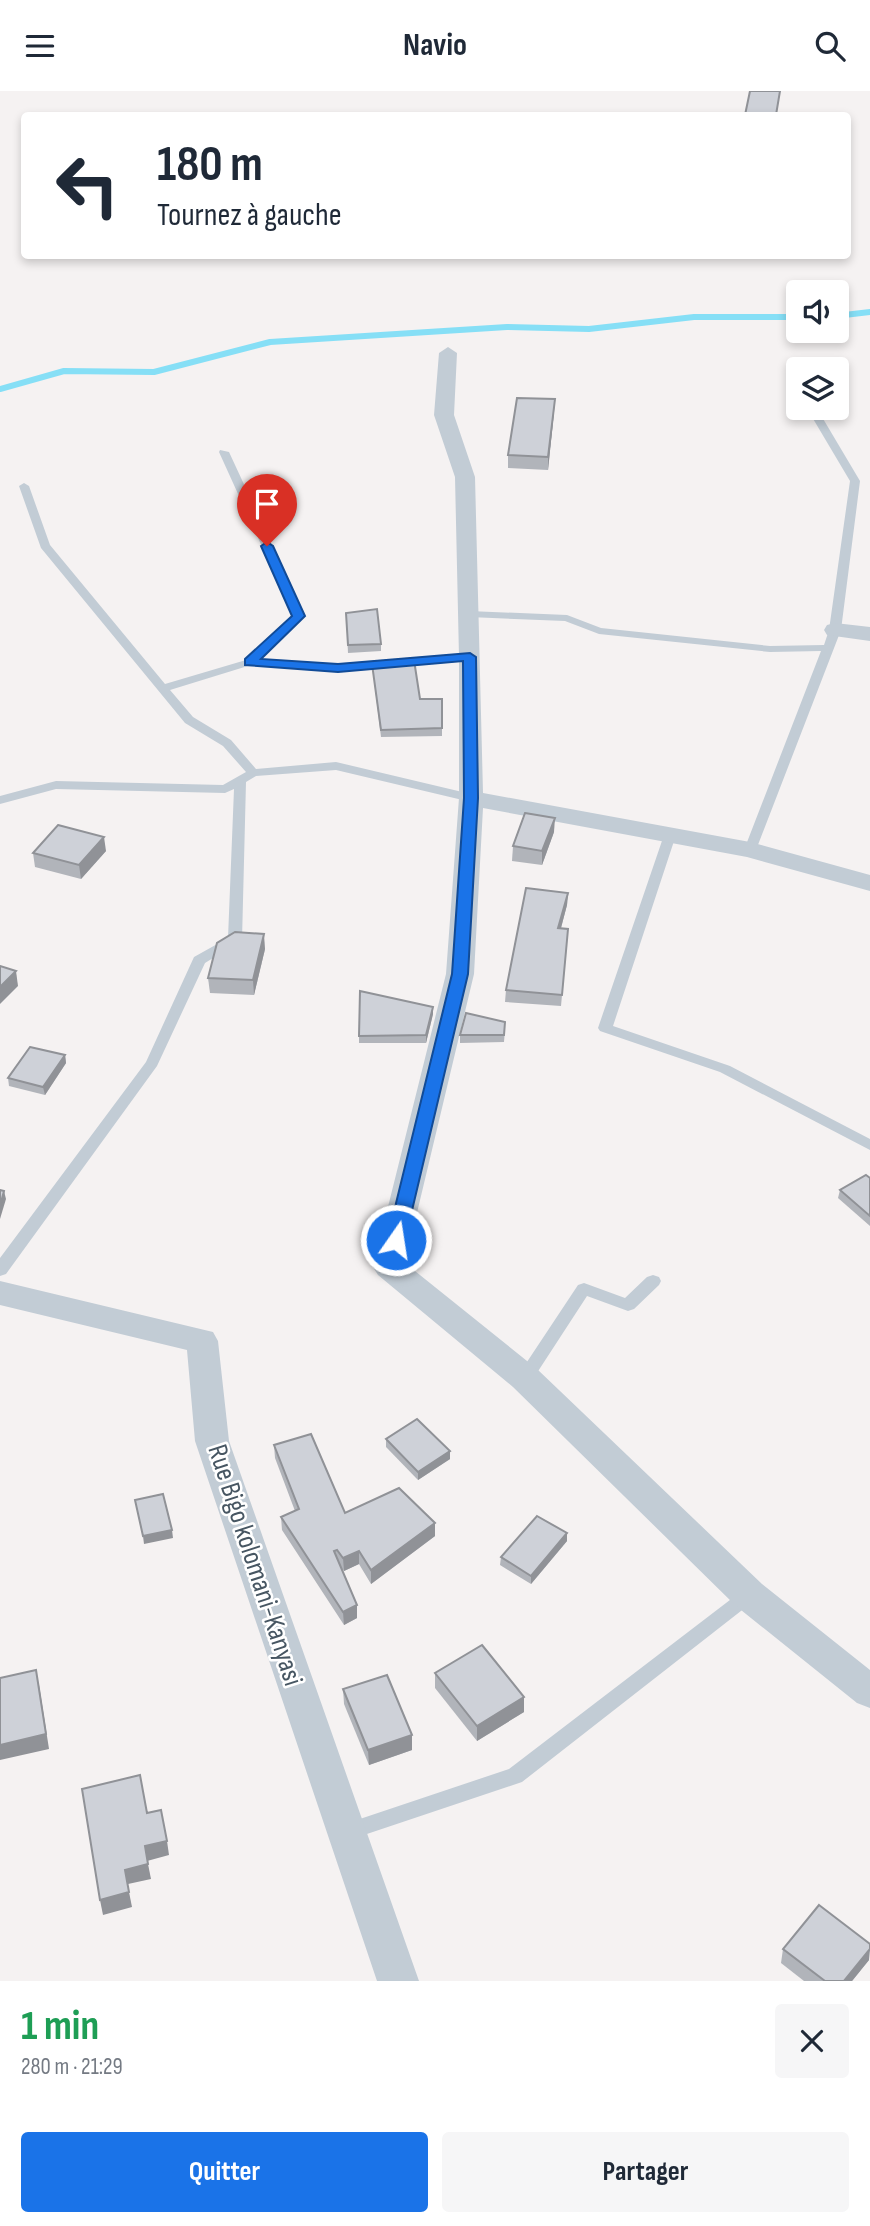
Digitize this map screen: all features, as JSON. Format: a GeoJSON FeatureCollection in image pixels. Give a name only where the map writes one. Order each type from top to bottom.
{"type":"FeatureCollection","features":[{"type":"Feature","properties":{"kind":"street"},"geometry":{"type":"LineString","coordinates":[[448,353],[444,415],[466,477],[470,657],[471,798],[460,974],[389,1267],[525,1378],[749,1595],[870,1692]]}},
{"type":"Feature","properties":{"kind":"street"},"geometry":{"type":"LineString","coordinates":[[831,639],[870,634]]}},
{"type":"Feature","properties":{"kind":"street"},"geometry":{"type":"LineString","coordinates":[[471,798],[750,850],[870,883]]}},
{"type":"Feature","properties":{"kind":"street","name":"Rue Bigo kolomani-Kanyasi"},"geometry":{"type":"LineString","coordinates":[[0,1293],[202,1341],[212,1441],[398,1981]]}},
{"type":"Feature","properties":{"kind":"lane"},"geometry":{"type":"LineString","coordinates":[[750,850],[831,639],[855,481],[819,420]]}},
{"type":"Feature","properties":{"kind":"lane"},"geometry":{"type":"LineString","coordinates":[[224,452],[299,616],[250,662]]}},
{"type":"Feature","properties":{"kind":"lane"},"geometry":{"type":"LineString","coordinates":[[24,487],[45,546],[189,720],[227,743],[253,773]]}},
{"type":"Feature","properties":{"kind":"lane"},"geometry":{"type":"LineString","coordinates":[[469,614],[567,618],[599,631],[770,649],[831,639]]}},
{"type":"Feature","properties":{"kind":"lane"},"geometry":{"type":"LineString","coordinates":[[163,688],[250,662],[338,668],[470,657]]}},
{"type":"Feature","properties":{"kind":"lane"},"geometry":{"type":"LineString","coordinates":[[0,800],[57,785],[225,789],[253,773],[336,766],[471,798]]}},
{"type":"Feature","properties":{"kind":"lane"},"geometry":{"type":"LineString","coordinates":[[0,1270],[152,1063],[199,960],[235,940],[240,781]]}},
{"type":"Feature","properties":{"kind":"lane"},"geometry":{"type":"LineString","coordinates":[[670,835],[605,1028],[725,1069],[870,1145]]}},
{"type":"Feature","properties":{"kind":"lane"},"geometry":{"type":"LineString","coordinates":[[525,1378],[584,1289],[628,1305],[653,1281]]}},
{"type":"Feature","properties":{"kind":"lane"},"geometry":{"type":"LineString","coordinates":[[345,1832],[515,1776],[749,1595]]}},
{"type":"Feature","properties":{"kind":"building"},"geometry":{"type":"Polygon","coordinates":[[[750,91],[780,91],[776,112],[746,112],[750,91]]]}},
{"type":"Feature","properties":{"kind":"building"},"geometry":{"type":"Polygon","coordinates":[[[517,398],[555,399],[548,457],[508,455],[517,398]]]}},
{"type":"Feature","properties":{"kind":"building"},"geometry":{"type":"Polygon","coordinates":[[[377,609],[381,644],[348,645],[346,613],[377,609]]]}},
{"type":"Feature","properties":{"kind":"building"},"geometry":{"type":"Polygon","coordinates":[[[414,660],[420,699],[442,699],[442,728],[381,730],[372,664],[414,660]]]}},
{"type":"Feature","properties":{"kind":"building"},"geometry":{"type":"Polygon","coordinates":[[[525,813],[555,818],[542,851],[513,846],[525,813]]]}},
{"type":"Feature","properties":{"kind":"building"},"geometry":{"type":"Polygon","coordinates":[[[58,825],[104,837],[79,865],[33,853],[58,825]]]}},
{"type":"Feature","properties":{"kind":"building"},"geometry":{"type":"Polygon","coordinates":[[[526,888],[568,893],[558,928],[568,929],[562,995],[506,990],[526,888]]]}},
{"type":"Feature","properties":{"kind":"building"},"geometry":{"type":"Polygon","coordinates":[[[235,932],[264,934],[253,980],[208,978],[217,943],[235,932]]]}},
{"type":"Feature","properties":{"kind":"building"},"geometry":{"type":"Polygon","coordinates":[[[0,966],[16,971],[0,987],[0,966]]]}},
{"type":"Feature","properties":{"kind":"building"},"geometry":{"type":"Polygon","coordinates":[[[360,991],[433,1007],[426,1035],[359,1036],[360,991]]]}},
{"type":"Feature","properties":{"kind":"building"},"geometry":{"type":"Polygon","coordinates":[[[466,1013],[505,1022],[504,1035],[460,1035],[466,1013]]]}},
{"type":"Feature","properties":{"kind":"building"},"geometry":{"type":"Polygon","coordinates":[[[30,1047],[65,1055],[43,1087],[8,1078],[30,1047]]]}},
{"type":"Feature","properties":{"kind":"building"},"geometry":{"type":"Polygon","coordinates":[[[866,1175],[870,1178],[870,1216],[840,1190],[866,1175]]]}},
{"type":"Feature","properties":{"kind":"building"},"geometry":{"type":"Polygon","coordinates":[[[0,1190],[4,1191],[0,1206],[0,1190]]]}},
{"type":"Feature","properties":{"kind":"building"},"geometry":{"type":"Polygon","coordinates":[[[417,1419],[450,1451],[418,1472],[386,1439],[417,1419]]]}},
{"type":"Feature","properties":{"kind":"building"},"geometry":{"type":"Polygon","coordinates":[[[311,1434],[345,1513],[399,1488],[435,1523],[371,1570],[359,1551],[343,1558],[337,1550],[334,1551],[357,1605],[343,1612],[281,1517],[299,1509],[274,1445],[311,1434]]]}},
{"type":"Feature","properties":{"kind":"building"},"geometry":{"type":"Polygon","coordinates":[[[163,1494],[172,1530],[143,1536],[135,1500],[163,1494]]]}},
{"type":"Feature","properties":{"kind":"building"},"geometry":{"type":"Polygon","coordinates":[[[537,1516],[567,1533],[531,1576],[501,1557],[537,1516]]]}},
{"type":"Feature","properties":{"kind":"building"},"geometry":{"type":"Polygon","coordinates":[[[482,1645],[524,1697],[477,1726],[435,1673],[482,1645]]]}},
{"type":"Feature","properties":{"kind":"building"},"geometry":{"type":"Polygon","coordinates":[[[36,1670],[46,1734],[0,1745],[0,1678],[36,1670]]]}},
{"type":"Feature","properties":{"kind":"building"},"geometry":{"type":"Polygon","coordinates":[[[387,1675],[412,1735],[368,1750],[343,1689],[387,1675]]]}},
{"type":"Feature","properties":{"kind":"building"},"geometry":{"type":"Polygon","coordinates":[[[140,1775],[147,1813],[161,1810],[167,1841],[145,1846],[148,1864],[125,1870],[129,1892],[100,1900],[82,1789],[140,1775]]]}},
{"type":"Feature","properties":{"kind":"building"},"geometry":{"type":"Polygon","coordinates":[[[819,1905],[870,1944],[870,1949],[844,1981],[825,1981],[783,1949],[819,1905]]]}},
{"type":"Feature","properties":{"kind":"waterway"},"geometry":{"type":"LineString","coordinates":[[849,314],[870,312]]}},
{"type":"Feature","properties":{"kind":"waterway"},"geometry":{"type":"LineString","coordinates":[[0,389],[64,371],[154,372],[270,342],[507,327],[589,329],[694,317],[786,317]]}},
{"type":"Feature","properties":{"kind":"route"},"geometry":{"type":"LineString","coordinates":[[267,546],[299,616],[250,662],[338,668],[470,657],[471,798],[460,974],[396,1240]]}}]}
